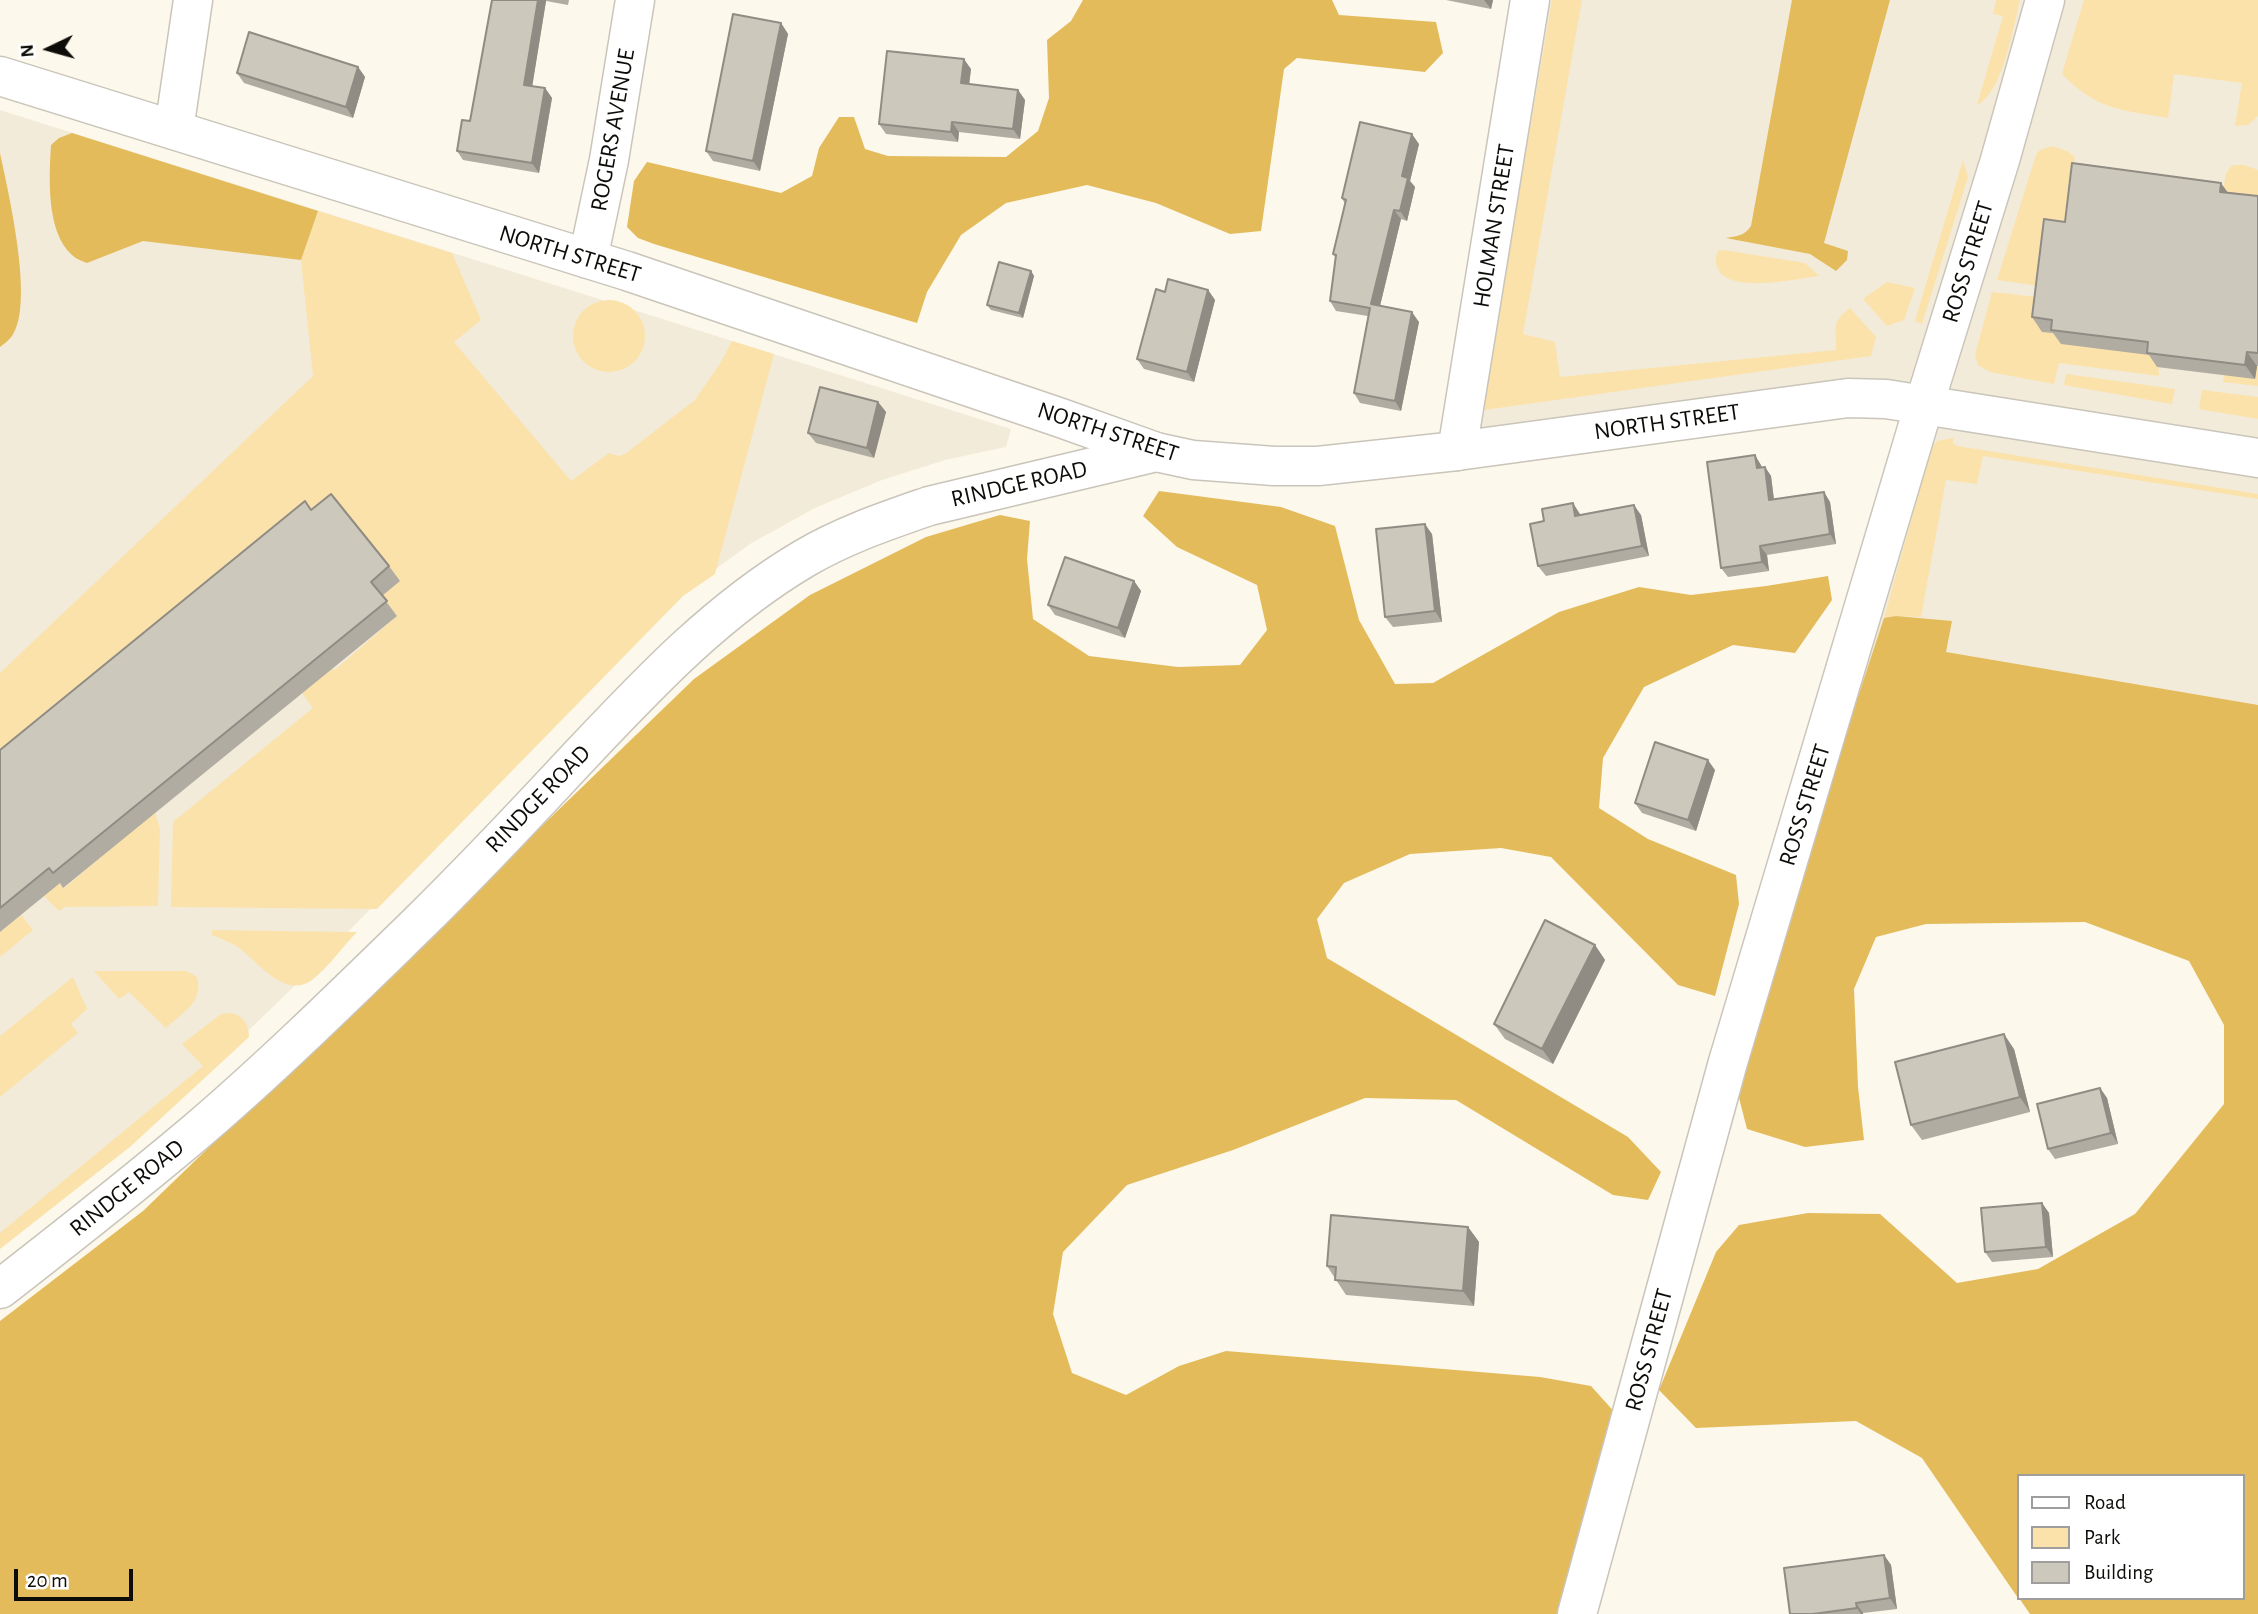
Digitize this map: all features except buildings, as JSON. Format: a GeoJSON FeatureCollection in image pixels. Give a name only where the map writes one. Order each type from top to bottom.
{"type":"FeatureCollection","features":[{"type":"Feature","properties":{"kind":"street"},"geometry":{"type":"LineString","coordinates":[[174,130],[193,0]]}},
{"type":"Feature","properties":{"kind":"street","name":"ROGERS AVENUE"},"geometry":{"type":"LineString","coordinates":[[588,259],[610,160],[635,0]]}},
{"type":"Feature","properties":{"kind":"street","name":"HOLMAN STREET"},"geometry":{"type":"LineString","coordinates":[[1457,451],[1530,0]]}},
{"type":"Feature","properties":{"kind":"street","name":"ROSS STREET"},"geometry":{"type":"LineString","coordinates":[[1577,1614],[1728,1062],[2000,160],[2045,0]]}},
{"type":"Feature","properties":{"kind":"street","name":"NORTH STREET"},"geometry":{"type":"LineString","coordinates":[[0,76],[588,259],[1049,413],[1156,452],[1193,460],[1318,466],[1457,451],[1848,398],[1886,399],[2258,458]]}},
{"type":"Feature","properties":{"kind":"street","name":"RINDGE ROAD"},"geometry":{"type":"LineString","coordinates":[[0,1289],[198,1130],[300,1039],[504,836],[667,664],[738,604],[803,559],[871,526],[929,506],[1156,452]]}},
{"type":"Feature","properties":{"kind":"shaded area"},"geometry":{"type":"Polygon","coordinates":[[[1083,0],[1332,0],[1339,15],[1436,22],[1443,53],[1425,72],[1297,58],[1284,69],[1261,231],[1230,234],[1156,203],[1087,185],[1006,203],[961,235],[927,292],[917,323],[654,244],[638,238],[627,227],[634,181],[647,162],[781,193],[812,176],[819,148],[839,117],[854,117],[865,149],[888,156],[1006,157],[1038,131],[1049,98],[1047,40],[1071,21],[1083,0]]]}},
{"type":"Feature","properties":{"kind":"shaded area"},"geometry":{"type":"Polygon","coordinates":[[[1530,0],[2258,0],[2258,766],[1832,713],[1923,406],[1457,451],[1530,0]]]}},
{"type":"Feature","properties":{"kind":"shaded area"},"geometry":{"type":"Polygon","coordinates":[[[1792,0],[1890,0],[1824,243],[1848,251],[1847,260],[1836,271],[1810,254],[1726,238],[1743,234],[1751,226],[1792,0]]]}},
{"type":"Feature","properties":{"kind":"shaded area"},"geometry":{"type":"Polygon","coordinates":[[[0,110],[1011,429],[1006,447],[945,460],[882,480],[815,508],[750,544],[684,592],[628,644],[309,972],[221,1057],[0,1241],[0,110]]]}},
{"type":"Feature","properties":{"kind":"shaded area"},"geometry":{"type":"Polygon","coordinates":[[[72,133],[318,211],[301,260],[143,241],[87,263],[77,259],[57,233],[50,188],[51,145],[59,138],[72,133]]]}},
{"type":"Feature","properties":{"kind":"shaded area"},"geometry":{"type":"Polygon","coordinates":[[[0,153],[18,247],[21,299],[18,321],[12,336],[0,347],[0,153]]]}},
{"type":"Feature","properties":{"kind":"shaded area"},"geometry":{"type":"Polygon","coordinates":[[[1159,491],[1281,507],[1335,526],[1359,620],[1395,684],[1433,683],[1559,612],[1639,587],[1691,595],[1828,576],[1832,600],[1795,653],[1733,645],[1644,687],[1603,758],[1599,808],[1648,839],[1736,875],[1739,904],[1715,996],[1678,985],[1551,857],[1501,848],[1410,854],[1344,883],[1317,919],[1327,958],[1628,1137],[1661,1172],[1648,1200],[1613,1195],[1456,1100],[1365,1098],[1233,1150],[1127,1185],[1063,1252],[1053,1314],[1072,1373],[1126,1395],[1179,1366],[1226,1351],[1540,1377],[1591,1386],[1618,1416],[1557,1614],[0,1614],[0,1321],[143,1211],[694,679],[810,595],[926,537],[1000,515],[1030,521],[1027,559],[1033,619],[1089,656],[1178,667],[1240,665],[1267,630],[1257,585],[1177,547],[1143,516],[1159,491]]]}},
{"type":"Feature","properties":{"kind":"shaded area"},"geometry":{"type":"Polygon","coordinates":[[[1896,616],[1952,621],[1946,652],[2258,705],[2258,1614],[2030,1614],[2020,1600],[2244,1600],[2244,1474],[2016,1474],[2016,1595],[1922,1458],[1856,1421],[1696,1428],[1659,1390],[1716,1252],[1739,1225],[1808,1213],[1880,1214],[1957,1283],[2038,1269],[2135,1214],[2224,1104],[2224,1025],[2189,961],[2085,922],[1926,924],[1876,937],[1854,989],[1858,1087],[1864,1140],[1805,1147],[1747,1129],[1738,1094],[1852,715],[1884,618],[1896,616]]]}},
{"type":"Feature","properties":{"kind":"green space"},"geometry":{"type":"Polygon","coordinates":[[[1552,0],[1582,0],[1523,334],[1555,342],[1560,377],[1836,350],[1837,322],[1850,308],[1876,337],[1871,356],[1484,410],[1552,0]]]}},
{"type":"Feature","properties":{"kind":"green space"},"geometry":{"type":"Polygon","coordinates":[[[1996,0],[2020,0],[2000,73],[1994,87],[1977,105],[2003,16],[1993,14],[1996,0]]]}},
{"type":"Feature","properties":{"kind":"green space"},"geometry":{"type":"Polygon","coordinates":[[[2084,0],[2258,0],[2258,116],[2248,125],[2235,126],[2242,83],[2174,74],[2168,118],[2110,106],[2087,95],[2062,74],[2084,0]]]}},
{"type":"Feature","properties":{"kind":"green space"},"geometry":{"type":"Polygon","coordinates":[[[2052,146],[2075,157],[2072,176],[2082,177],[2047,287],[1997,280],[2036,155],[2040,150],[2052,146]]]}},
{"type":"Feature","properties":{"kind":"green space"},"geometry":{"type":"Polygon","coordinates":[[[1963,160],[1968,177],[1922,324],[1915,321],[1963,160]]]}},
{"type":"Feature","properties":{"kind":"green space"},"geometry":{"type":"Polygon","coordinates":[[[2232,165],[2244,165],[2258,170],[2258,209],[2222,196],[2226,174],[2232,165]]]}},
{"type":"Feature","properties":{"kind":"green space"},"geometry":{"type":"Polygon","coordinates":[[[318,211],[452,253],[481,320],[454,342],[571,481],[609,453],[619,456],[625,454],[695,400],[732,341],[774,354],[715,574],[683,596],[377,909],[171,907],[173,822],[313,708],[302,693],[332,668],[335,670],[397,616],[381,597],[399,580],[0,773],[0,673],[313,376],[301,260],[318,211]]]}},
{"type":"Feature","properties":{"kind":"green space"},"geometry":{"type":"Polygon","coordinates":[[[1718,251],[1805,263],[1819,276],[1766,283],[1726,278],[1719,271],[1716,261],[1718,251]]]}},
{"type":"Feature","properties":{"kind":"green space"},"geometry":{"type":"Polygon","coordinates":[[[1887,282],[1915,288],[1904,320],[1887,326],[1863,299],[1887,282]]]}},
{"type":"Feature","properties":{"kind":"green space"},"geometry":{"type":"Polygon","coordinates":[[[1992,292],[2046,298],[2062,334],[2158,357],[2159,376],[2059,363],[2054,384],[1990,372],[1978,365],[1975,355],[1992,292]]]}},
{"type":"Feature","properties":{"kind":"green space"},"geometry":{"type":"Polygon","coordinates":[[[602,300],[616,300],[635,310],[645,329],[645,343],[635,362],[616,372],[602,372],[583,362],[573,343],[573,329],[583,310],[602,300]]]}},
{"type":"Feature","properties":{"kind":"green space"},"geometry":{"type":"Polygon","coordinates":[[[2258,354],[2258,386],[2223,382],[2224,375],[2258,354]]]}},
{"type":"Feature","properties":{"kind":"green space"},"geometry":{"type":"Polygon","coordinates":[[[2066,374],[2175,389],[2172,404],[2064,385],[2066,374]]]}},
{"type":"Feature","properties":{"kind":"green space"},"geometry":{"type":"Polygon","coordinates":[[[2202,390],[2258,397],[2258,419],[2199,409],[2202,390]]]}},
{"type":"Feature","properties":{"kind":"green space"},"geometry":{"type":"Polygon","coordinates":[[[1953,438],[1953,443],[1957,446],[2258,494],[2258,499],[1983,456],[1977,484],[1946,480],[1921,617],[1884,618],[1931,449],[1937,441],[1953,438]]]}},
{"type":"Feature","properties":{"kind":"green space"},"geometry":{"type":"Polygon","coordinates":[[[155,812],[160,829],[158,906],[65,907],[59,911],[21,873],[39,858],[64,888],[155,812]]]}},
{"type":"Feature","properties":{"kind":"green space"},"geometry":{"type":"Polygon","coordinates":[[[21,915],[33,930],[0,957],[0,932],[21,915]]]}},
{"type":"Feature","properties":{"kind":"green space"},"geometry":{"type":"Polygon","coordinates":[[[212,930],[357,932],[312,980],[302,985],[292,985],[283,983],[265,971],[239,948],[212,935],[212,930]]]}},
{"type":"Feature","properties":{"kind":"green space"},"geometry":{"type":"Polygon","coordinates":[[[94,971],[186,971],[197,977],[198,993],[190,1006],[166,1028],[129,992],[119,999],[94,971]]]}},
{"type":"Feature","properties":{"kind":"green space"},"geometry":{"type":"Polygon","coordinates":[[[73,977],[87,1009],[71,1024],[78,1033],[0,1097],[0,1036],[73,977]]]}},
{"type":"Feature","properties":{"kind":"green space"},"geometry":{"type":"Polygon","coordinates":[[[230,1013],[244,1021],[249,1037],[131,1146],[0,1249],[0,1233],[203,1066],[182,1044],[221,1014],[230,1013]]]}}]}
